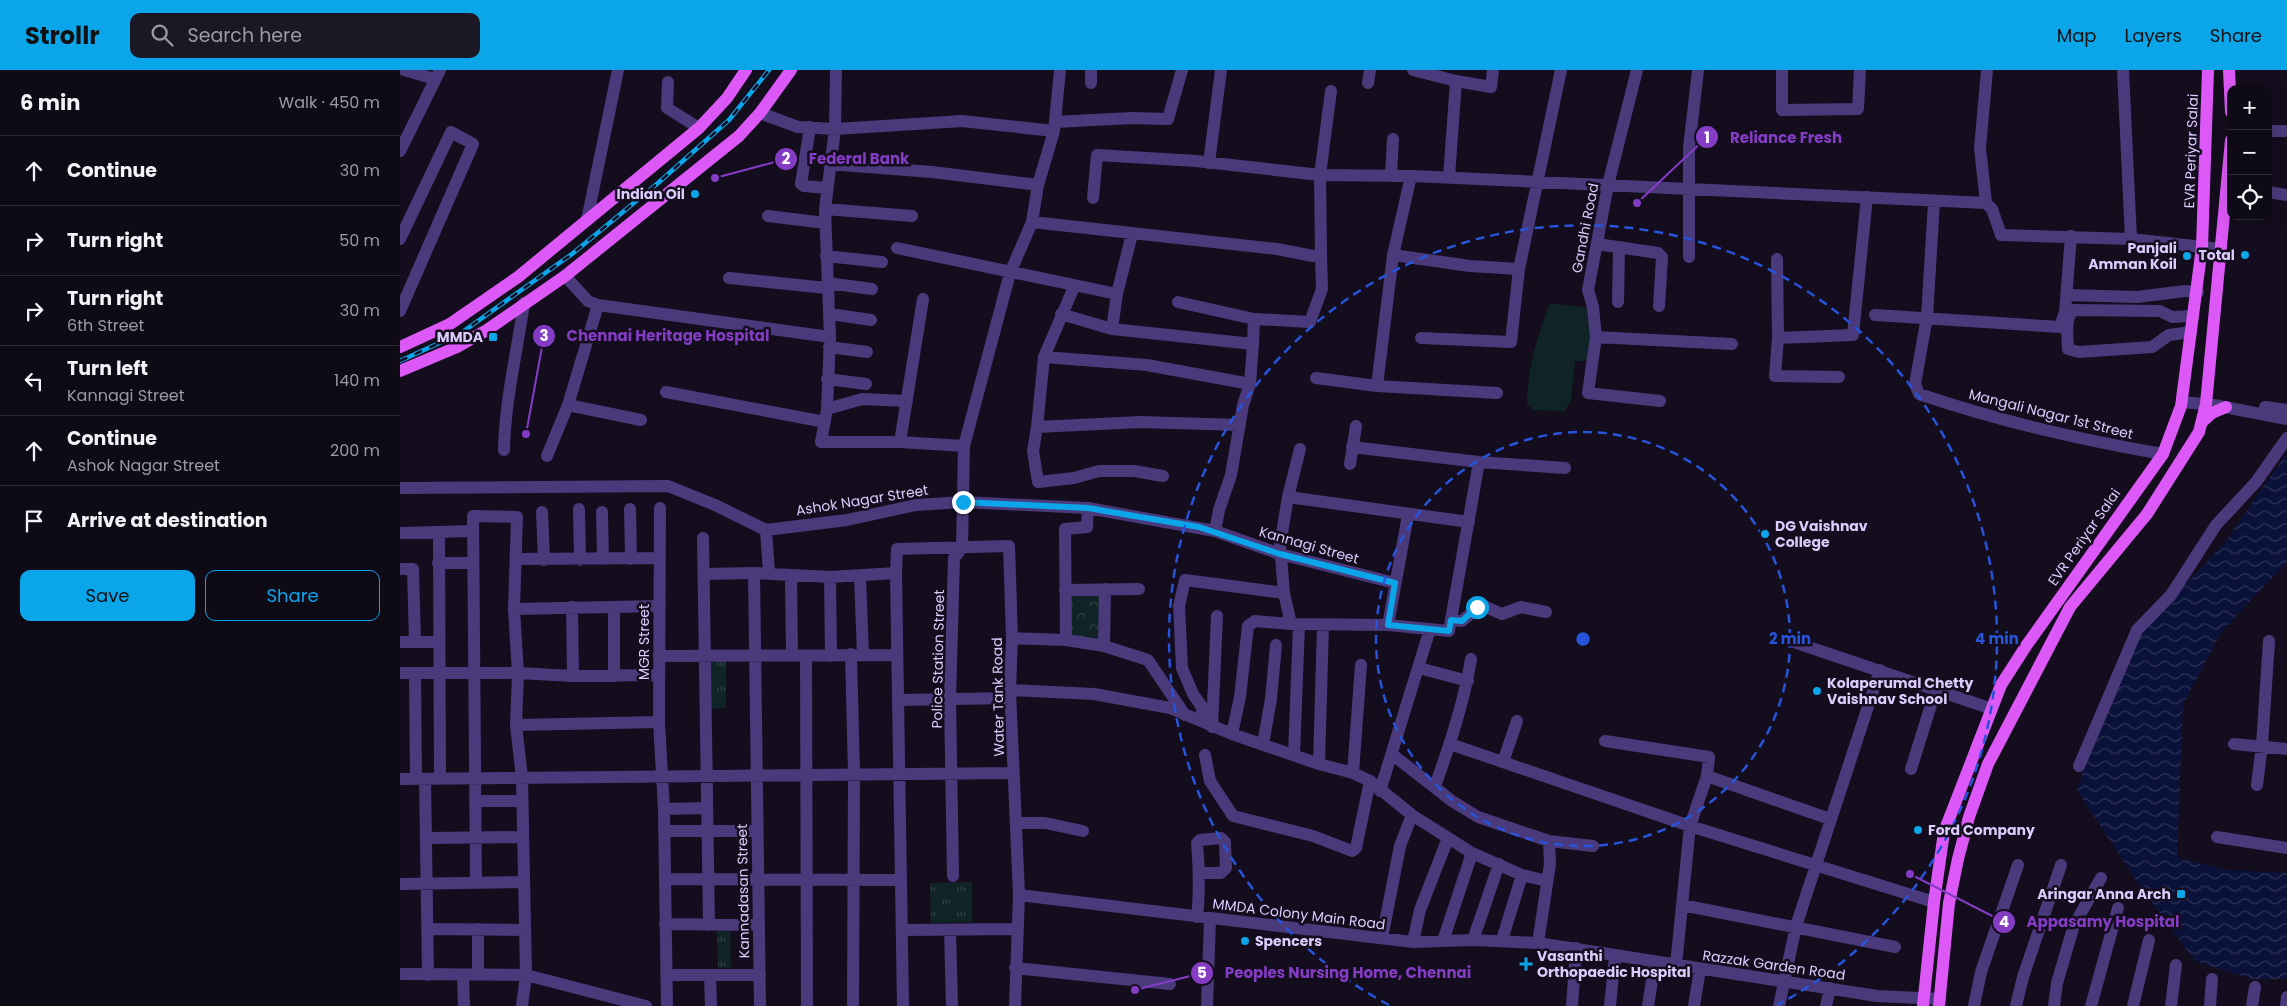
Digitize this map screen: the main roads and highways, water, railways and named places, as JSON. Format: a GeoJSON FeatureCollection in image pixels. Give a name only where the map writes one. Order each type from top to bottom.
{"type":"FeatureCollection","features":[{"type":"Feature","properties":{"kind":"main road"},"geometry":{"type":"LineString","coordinates":[[400,347],[450,324],[518,277],[699,128],[727,98],[746,70]]}},
{"type":"Feature","properties":{"kind":"main road"},"geometry":{"type":"LineString","coordinates":[[400,371],[457,347],[487,330],[565,276],[739,136],[760,112],[791,70]]}},
{"type":"Feature","properties":{"kind":"main road","name":"EVR Periyar Salai"},"geometry":{"type":"LineString","coordinates":[[1923,1002],[1944,832],[2001,685],[2026,646],[2163,454],[2174,429],[2182,402],[2202,247],[2208,70]]}},
{"type":"Feature","properties":{"kind":"main road"},"geometry":{"type":"LineString","coordinates":[[2229,70],[2230,85]]}},
{"type":"Feature","properties":{"kind":"main road"},"geometry":{"type":"LineString","coordinates":[[2202,422],[2212,413],[2216,406],[2221,249],[2227,202]]}},
{"type":"Feature","properties":{"kind":"main road"},"geometry":{"type":"LineString","coordinates":[[1939,1002],[1949,903],[1958,859],[1969,817],[1988,764],[2070,607],[2147,514],[2183,459],[2202,422],[2216,406]]}},
{"type":"Feature","properties":{"kind":"water"},"geometry":{"type":"Polygon","coordinates":[[[2287,453],[2287,562],[2222,631],[2183,704],[2177,858],[2227,870],[2287,873],[2287,979],[2252,979],[2195,961],[2135,879],[2077,790],[2101,719],[2144,627],[2222,546],[2287,453]]]}},
{"type":"Feature","properties":{"kind":"railway"},"geometry":{"type":"LineString","coordinates":[[400,361],[461,333],[572,254],[658,183],[729,120],[769,70]]}},
{"type":"Feature","properties":{"kind":"place","name":"Federal Bank"},"geometry":{"type":"Point","coordinates":[715,178]}},
{"type":"Feature","properties":{"kind":"place","name":"Indian Oil"},"geometry":{"type":"Point","coordinates":[695,194]}},
{"type":"Feature","properties":{"kind":"place","name":"Reliance Fresh"},"geometry":{"type":"Point","coordinates":[1637,203]}},
{"type":"Feature","properties":{"kind":"place","name":"Total"},"geometry":{"type":"Point","coordinates":[2245,255]}},
{"type":"Feature","properties":{"kind":"place","name":"Panjali Amman Koil"},"geometry":{"type":"Point","coordinates":[2187,256]}},
{"type":"Feature","properties":{"kind":"place","name":"MMDA"},"geometry":{"type":"Point","coordinates":[493,337]}},
{"type":"Feature","properties":{"kind":"place","name":"Chennai Heritage Hospital"},"geometry":{"type":"Point","coordinates":[526,434]}},
{"type":"Feature","properties":{"kind":"place","name":"DG Vaishnav College"},"geometry":{"type":"Point","coordinates":[1765,534]}},
{"type":"Feature","properties":{"kind":"place","name":"Kolaperumal Chetty Vaishnav School"},"geometry":{"type":"Point","coordinates":[1817,691]}},
{"type":"Feature","properties":{"kind":"place","name":"Ford Company"},"geometry":{"type":"Point","coordinates":[1918,830]}},
{"type":"Feature","properties":{"kind":"place","name":"Appasamy Hospital"},"geometry":{"type":"Point","coordinates":[1910,874]}},
{"type":"Feature","properties":{"kind":"place","name":"Aringar Anna Arch"},"geometry":{"type":"Point","coordinates":[2181,894]}},
{"type":"Feature","properties":{"kind":"place","name":"Spencers"},"geometry":{"type":"Point","coordinates":[1245,941]}},
{"type":"Feature","properties":{"kind":"place","name":"Vasanthi Orthopaedic Hospital"},"geometry":{"type":"Point","coordinates":[1526,964]}},
{"type":"Feature","properties":{"kind":"place","name":"Peoples Nursing Home, Chennai"},"geometry":{"type":"Point","coordinates":[1135,990]}}]}
